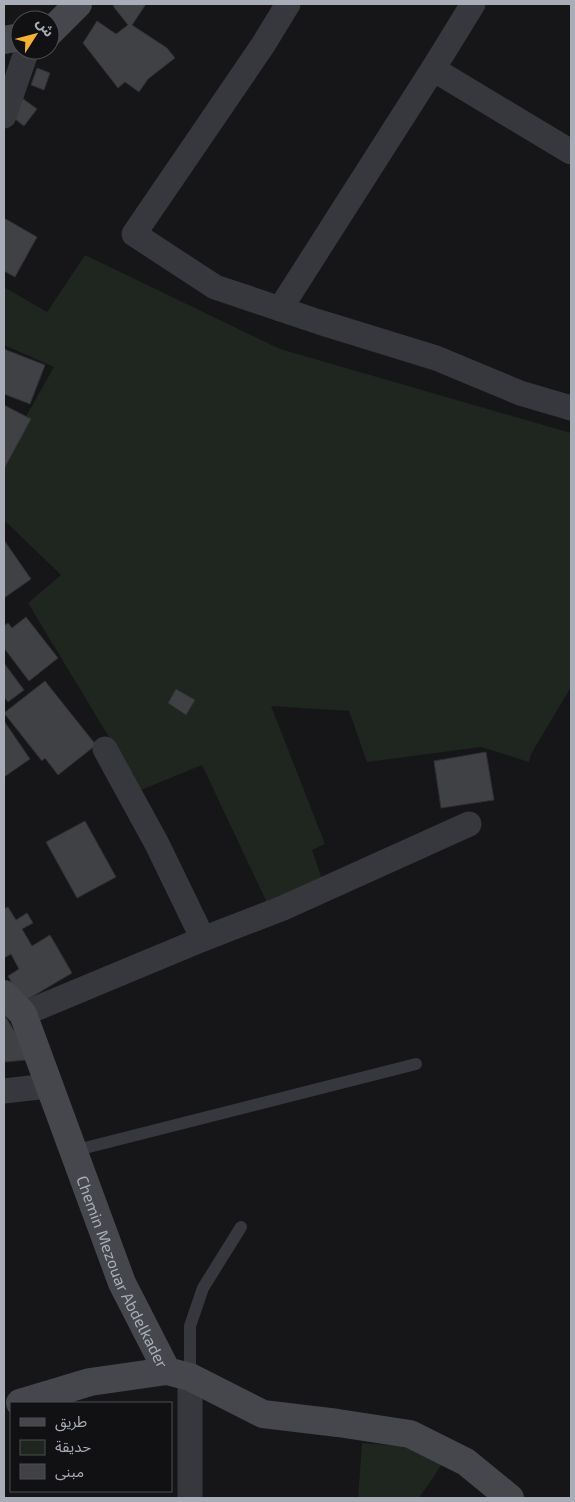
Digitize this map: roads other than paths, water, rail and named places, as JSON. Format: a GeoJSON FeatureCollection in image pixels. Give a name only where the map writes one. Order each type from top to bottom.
{"type":"FeatureCollection","features":[{"type":"Feature","properties":{"kind":"street"},"geometry":{"type":"LineString","coordinates":[[60,22],[78,4]]}},
{"type":"Feature","properties":{"kind":"street"},"geometry":{"type":"LineString","coordinates":[[288,4],[263,45],[134,234],[215,288],[436,358],[520,393],[571,408]]}},
{"type":"Feature","properties":{"kind":"street"},"geometry":{"type":"LineString","coordinates":[[280,309],[474,4]]}},
{"type":"Feature","properties":{"kind":"street"},"geometry":{"type":"LineString","coordinates":[[4,116],[24,60]]}},
{"type":"Feature","properties":{"kind":"street"},"geometry":{"type":"LineString","coordinates":[[434,69],[571,152]]}},
{"type":"Feature","properties":{"kind":"street"},"geometry":{"type":"LineString","coordinates":[[105,749],[157,844],[202,939]]}},
{"type":"Feature","properties":{"kind":"street"},"geometry":{"type":"LineString","coordinates":[[22,1014],[202,939],[283,908],[469,824]]}},
{"type":"Feature","properties":{"kind":"street","name":"Chemin Mezouar Abdelkader"},"geometry":{"type":"LineString","coordinates":[[4,994],[22,1014],[122,1282],[179,1374],[263,1414],[410,1434],[466,1462],[510,1498]]}},
{"type":"Feature","properties":{"kind":"street"},"geometry":{"type":"LineString","coordinates":[[4,1091],[48,1086]]}},
{"type":"Feature","properties":{"kind":"street"},"geometry":{"type":"LineString","coordinates":[[23,1402],[90,1382],[179,1374],[190,1498]]}},
{"type":"Feature","properties":{"kind":"lane"},"geometry":{"type":"LineString","coordinates":[[73,1151],[416,1064]]}},
{"type":"Feature","properties":{"kind":"lane"},"geometry":{"type":"LineString","coordinates":[[179,1374],[190,1326],[203,1288],[241,1227]]}}]}
